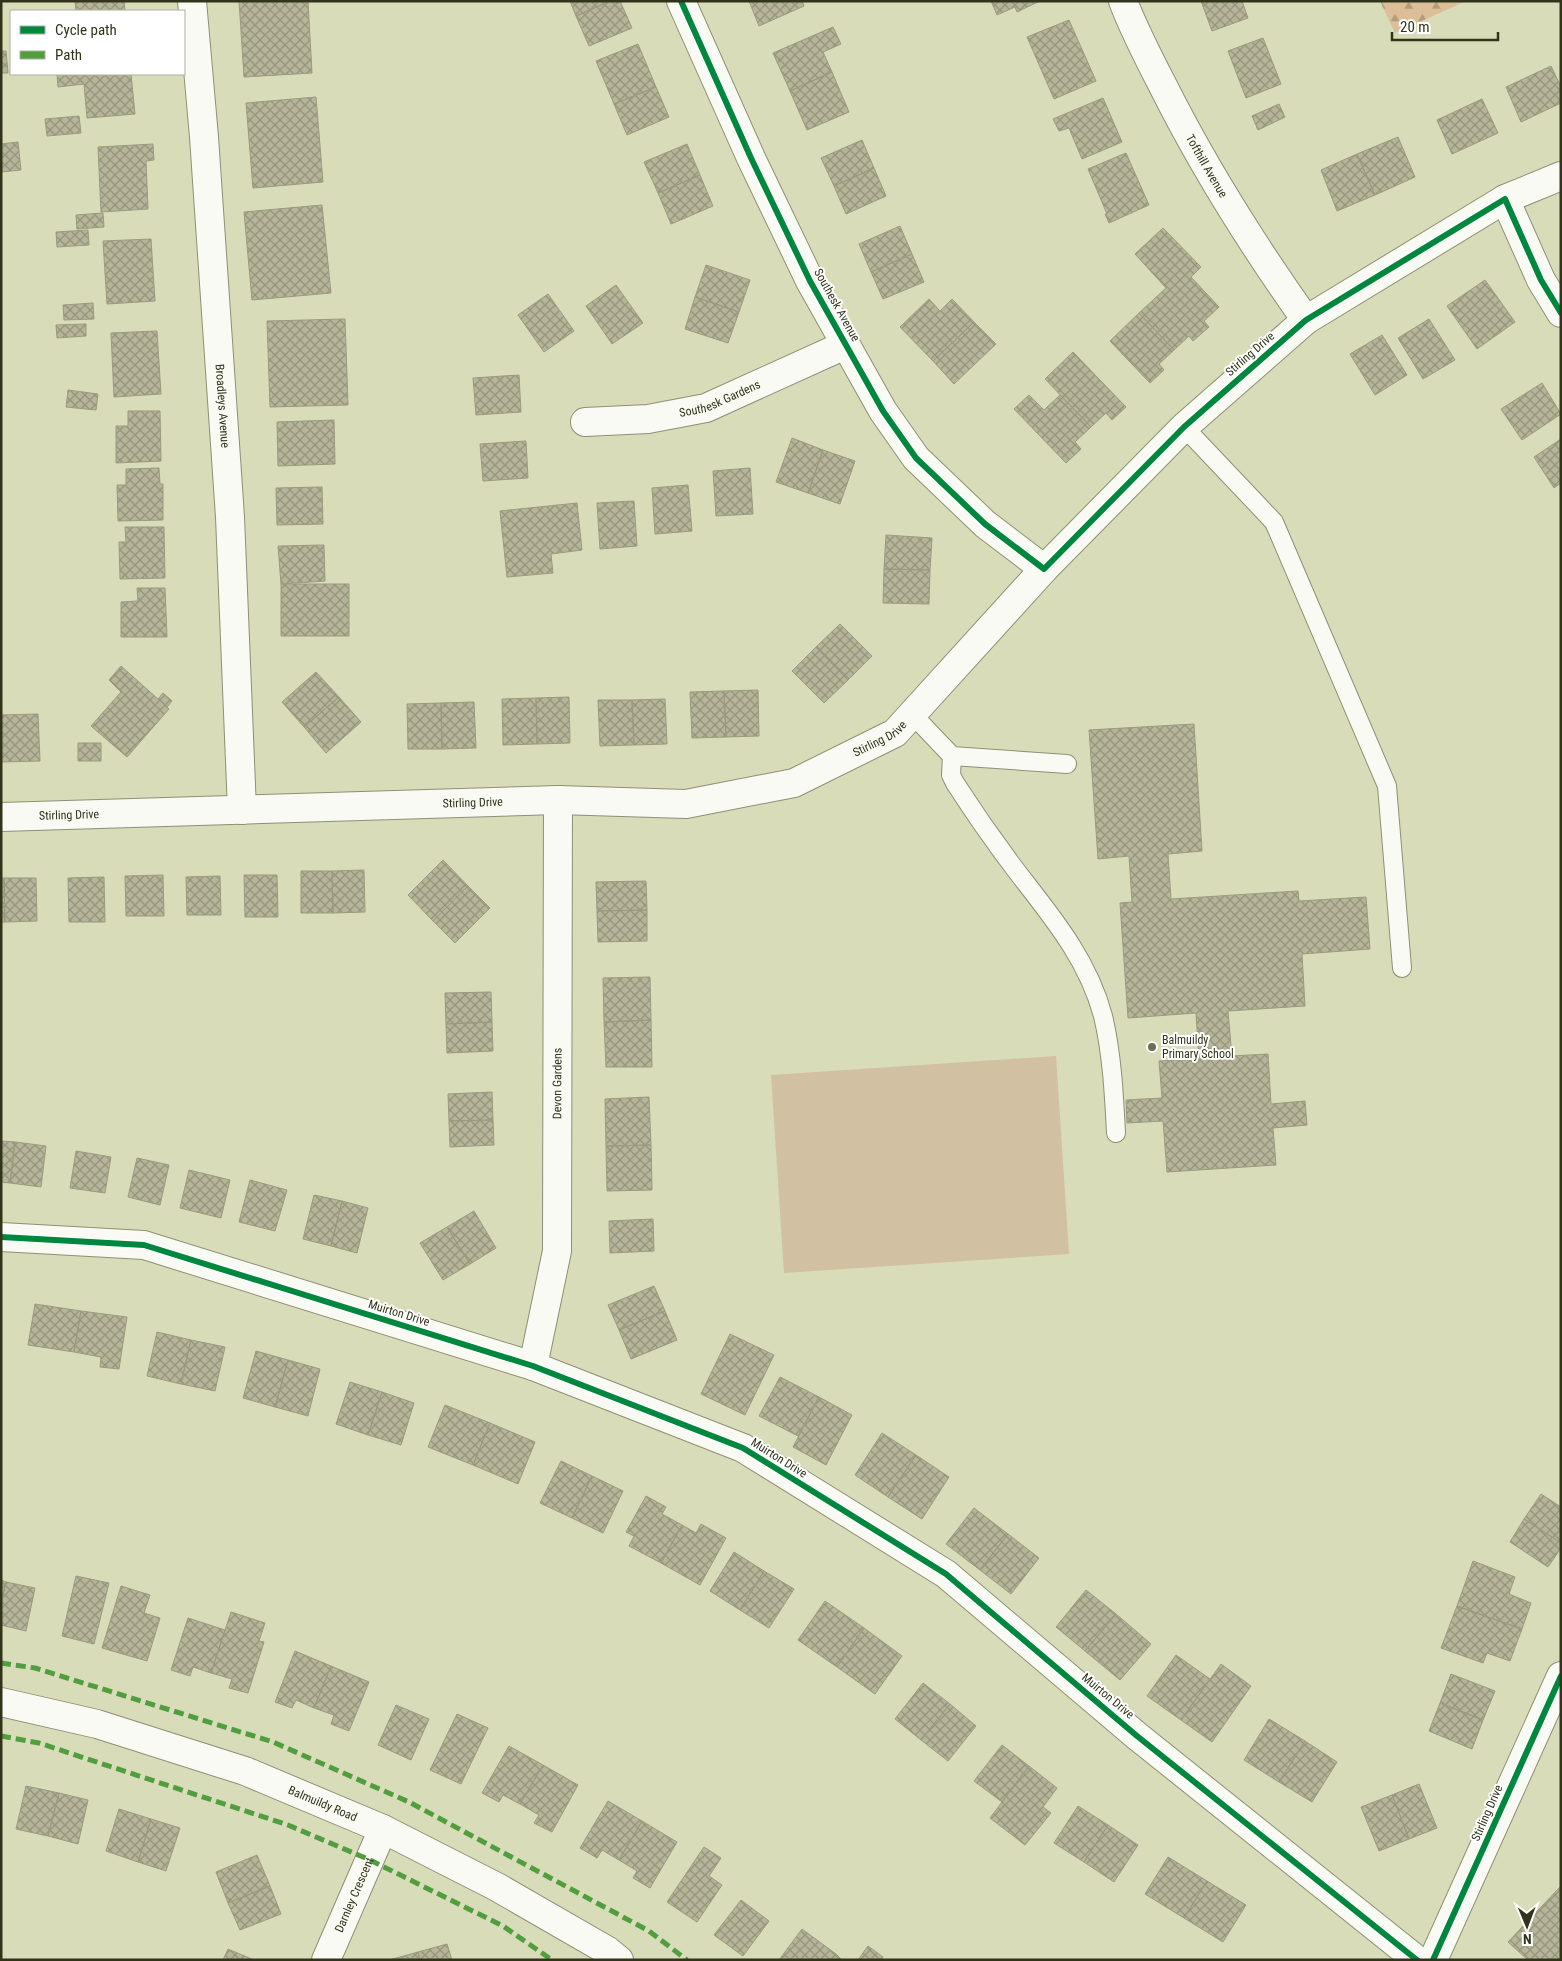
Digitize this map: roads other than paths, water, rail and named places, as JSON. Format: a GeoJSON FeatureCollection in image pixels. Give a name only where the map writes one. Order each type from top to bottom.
{"type":"FeatureCollection","features":[{"type":"Feature","properties":{"kind":"street","name":"Broadleys Avenue"},"geometry":{"type":"LineString","coordinates":[[192,1],[230,517],[242,810]]}},
{"type":"Feature","properties":{"kind":"street","name":"Southesk Avenue"},"geometry":{"type":"LineString","coordinates":[[681,1],[810,281],[883,411],[916,458],[985,524],[1044,569]]}},
{"type":"Feature","properties":{"kind":"street","name":"Tofthill Avenue"},"geometry":{"type":"LineString","coordinates":[[1123,1],[1133,27],[1182,125],[1257,250],[1306,320]]}},
{"type":"Feature","properties":{"kind":"street","name":"Stirling Drive"},"geometry":{"type":"LineString","coordinates":[[1,817],[558,800],[686,804],[794,783],[895,733],[1044,569],[1184,427],[1306,320],[1505,199],[1561,176]]}},
{"type":"Feature","properties":{"kind":"street"},"geometry":{"type":"LineString","coordinates":[[1505,199],[1541,280],[1561,313]]}},
{"type":"Feature","properties":{"kind":"street","name":"Southesk Gardens"},"geometry":{"type":"LineString","coordinates":[[585,422],[648,419],[706,408],[846,345]]}},
{"type":"Feature","properties":{"kind":"street","name":"Devon Gardens"},"geometry":{"type":"LineString","coordinates":[[533,1366],[557,1251],[558,800]]}},
{"type":"Feature","properties":{"kind":"street","name":"Muirton Drive"},"geometry":{"type":"LineString","coordinates":[[1,1237],[144,1245],[533,1366],[743,1448],[946,1574],[1137,1736],[1417,1960]]}},
{"type":"Feature","properties":{"kind":"street","name":"Stirling Drive"},"geometry":{"type":"LineString","coordinates":[[1433,1960],[1561,1676]]}},
{"type":"Feature","properties":{"kind":"street","name":"Balmuildy Road"},"geometry":{"type":"LineString","coordinates":[[1,1702],[97,1724],[245,1770],[383,1829],[497,1887],[608,1951],[619,1960]]}},
{"type":"Feature","properties":{"kind":"street","name":"Darnley Crescent"},"geometry":{"type":"LineString","coordinates":[[326,1960],[383,1829]]}},
{"type":"Feature","properties":{"kind":"lane"},"geometry":{"type":"LineString","coordinates":[[1184,427],[1274,522],[1387,786],[1402,968]]}},
{"type":"Feature","properties":{"kind":"lane"},"geometry":{"type":"LineString","coordinates":[[912,714],[952,756],[1067,764]]}},
{"type":"Feature","properties":{"kind":"lane"},"geometry":{"type":"LineString","coordinates":[[952,756],[951,775],[955,783],[1017,872],[1063,930],[1085,970],[1102,1015],[1111,1060],[1116,1133]]}},
{"type":"Feature","properties":{"kind":"place","name":"Balmuildy Primary School"},"geometry":{"type":"Point","coordinates":[1152,1047]}}]}
